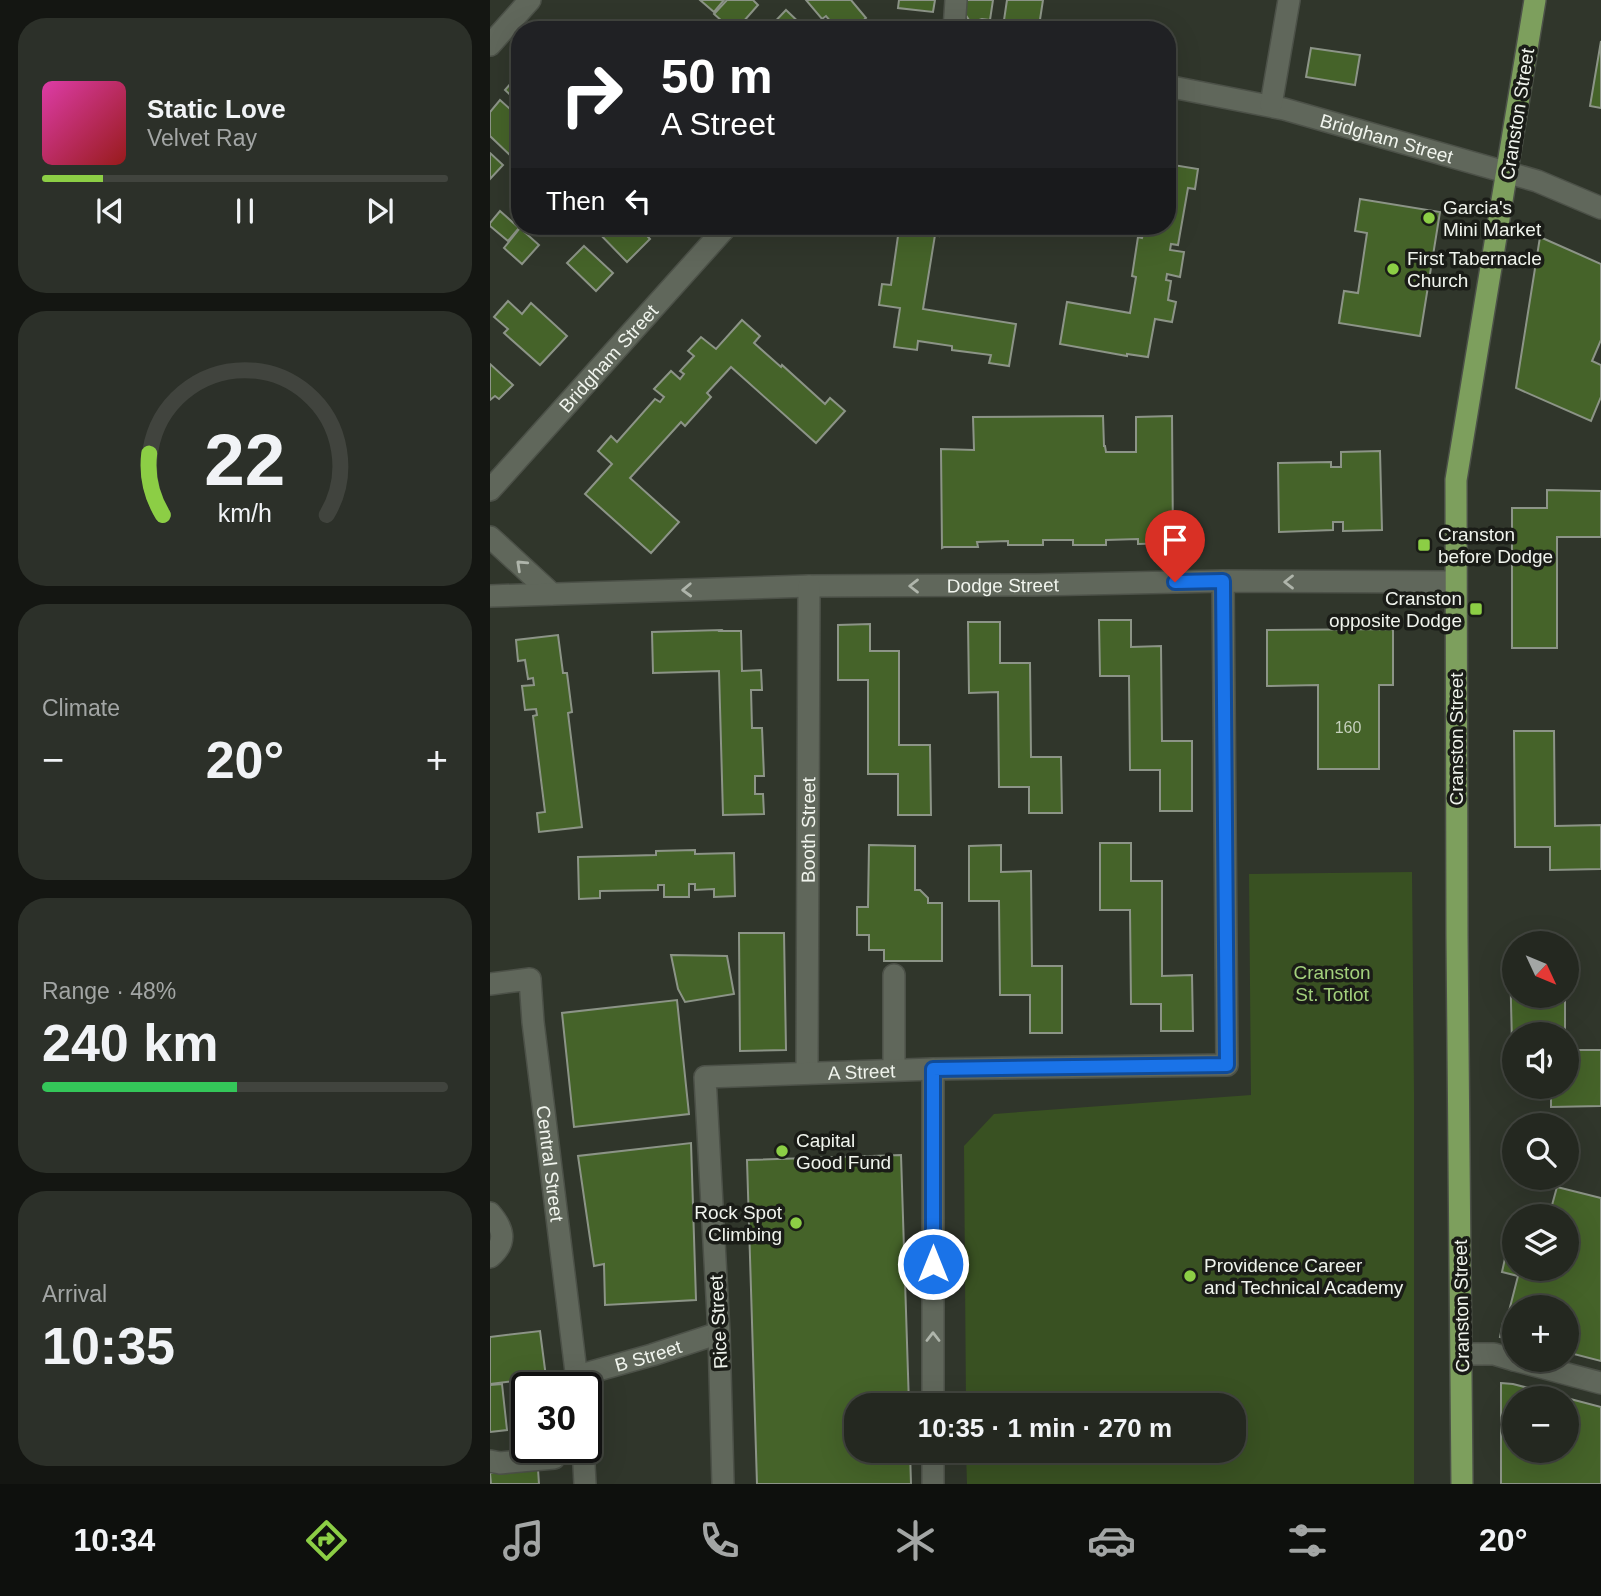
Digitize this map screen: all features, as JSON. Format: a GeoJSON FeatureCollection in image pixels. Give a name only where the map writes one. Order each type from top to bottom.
{"type":"FeatureCollection","features":[{"type":"Feature","properties":{"kind":"main road","name":"Cranston Street"},"geometry":{"type":"LineString","coordinates":[[1462,1484],[1456,480],[1535,0]]}},
{"type":"Feature","properties":{"kind":"street"},"geometry":{"type":"LineString","coordinates":[[519,21],[530,0]]}},
{"type":"Feature","properties":{"kind":"street"},"geometry":{"type":"LineString","coordinates":[[955,21],[956,0]]}},
{"type":"Feature","properties":{"kind":"street"},"geometry":{"type":"LineString","coordinates":[[1271,105],[1289,0]]}},
{"type":"Feature","properties":{"kind":"street"},"geometry":{"type":"LineString","coordinates":[[490,45],[511,33]]}},
{"type":"Feature","properties":{"kind":"street","name":"Bridgham Street"},"geometry":{"type":"LineString","coordinates":[[1176,88],[1271,105],[1537,181],[1601,208]]}},
{"type":"Feature","properties":{"kind":"street","name":"Bridgham Street"},"geometry":{"type":"LineString","coordinates":[[490,490],[719,235]]}},
{"type":"Feature","properties":{"kind":"street"},"geometry":{"type":"LineString","coordinates":[[490,537],[552,594]]}},
{"type":"Feature","properties":{"kind":"street","name":"Dodge Street"},"geometry":{"type":"LineString","coordinates":[[490,580],[498,595],[810,586],[1223,581],[1455,582]]}},
{"type":"Feature","properties":{"kind":"street","name":"A Street"},"geometry":{"type":"LineString","coordinates":[[705,1077],[933,1069],[1227,1065],[1223,581]]}},
{"type":"Feature","properties":{"kind":"street","name":"Booth Street"},"geometry":{"type":"LineString","coordinates":[[807,1073],[810,586]]}},
{"type":"Feature","properties":{"kind":"street"},"geometry":{"type":"LineString","coordinates":[[894,975],[894,1070]]}},
{"type":"Feature","properties":{"kind":"street","name":"Central Street"},"geometry":{"type":"LineString","coordinates":[[490,984],[530,979],[576,1372]]}},
{"type":"Feature","properties":{"kind":"street"},"geometry":{"type":"LineString","coordinates":[[933,1069],[933,1393]]}},
{"type":"Feature","properties":{"kind":"street","name":"Rice Street"},"geometry":{"type":"LineString","coordinates":[[705,1077],[719,1334],[723,1484]]}},
{"type":"Feature","properties":{"kind":"street"},"geometry":{"type":"LineString","coordinates":[[490,1213],[499,1223],[503,1235],[499,1247],[490,1257]]}},
{"type":"Feature","properties":{"kind":"street","name":"B Street"},"geometry":{"type":"LineString","coordinates":[[602,1373],[719,1334]]}},
{"type":"Feature","properties":{"kind":"street"},"geometry":{"type":"LineString","coordinates":[[1462,1354],[1502,1356]]}},
{"type":"Feature","properties":{"kind":"street"},"geometry":{"type":"LineString","coordinates":[[1559,1372],[1601,1383]]}},
{"type":"Feature","properties":{"kind":"street"},"geometry":{"type":"LineString","coordinates":[[490,1461],[511,1462]]}},
{"type":"Feature","properties":{"kind":"street"},"geometry":{"type":"LineString","coordinates":[[584,1463],[585,1484]]}},
{"type":"Feature","properties":{"kind":"street"},"geometry":{"type":"LineString","coordinates":[[933,1463],[933,1484]]}},
{"type":"Feature","properties":{"kind":"green space","name":"Providence Career and Technical Academy"},"geometry":{"type":"Polygon","coordinates":[[[1412,872],[1414,1484],[967,1484],[966,1463],[1246,1463],[1246,1393],[966,1393],[964,1146],[994,1114],[1251,1095],[1249,874],[1412,872]]]}},
{"type":"Feature","properties":{"kind":"building"},"geometry":{"type":"Polygon","coordinates":[[[700,0],[724,0],[714,12],[700,0]]]}},
{"type":"Feature","properties":{"kind":"building"},"geometry":{"type":"Polygon","coordinates":[[[727,0],[753,0],[758,5],[744,21],[722,21],[714,14],[727,0]]]}},
{"type":"Feature","properties":{"kind":"building"},"geometry":{"type":"Polygon","coordinates":[[[806,0],[851,0],[866,18],[862,21],[830,21],[826,16],[822,19],[806,0]]]}},
{"type":"Feature","properties":{"kind":"building"},"geometry":{"type":"Polygon","coordinates":[[[899,0],[935,0],[933,12],[898,8],[899,0]]]}},
{"type":"Feature","properties":{"kind":"building"},"geometry":{"type":"Polygon","coordinates":[[[956,0],[993,0],[990,20],[969,20],[956,0]]]}},
{"type":"Feature","properties":{"kind":"building"},"geometry":{"type":"Polygon","coordinates":[[[1007,0],[1043,0],[1040,21],[1004,20],[1007,0]]]}},
{"type":"Feature","properties":{"kind":"building"},"geometry":{"type":"Polygon","coordinates":[[[786,10],[798,21],[776,21],[786,10]]]}},
{"type":"Feature","properties":{"kind":"building"},"geometry":{"type":"Polygon","coordinates":[[[1601,41],[1601,108],[1590,106],[1601,41]]]}},
{"type":"Feature","properties":{"kind":"building"},"geometry":{"type":"Polygon","coordinates":[[[1311,48],[1360,55],[1355,85],[1306,77],[1311,48]]]}},
{"type":"Feature","properties":{"kind":"building"},"geometry":{"type":"Polygon","coordinates":[[[511,83],[511,96],[505,90],[511,83]]]}},
{"type":"Feature","properties":{"kind":"building"},"geometry":{"type":"Polygon","coordinates":[[[500,100],[511,110],[511,156],[490,136],[490,112],[500,100]]]}},
{"type":"Feature","properties":{"kind":"building"},"geometry":{"type":"Polygon","coordinates":[[[490,153],[503,165],[490,179],[490,153]]]}},
{"type":"Feature","properties":{"kind":"building"},"geometry":{"type":"Polygon","coordinates":[[[1176,165],[1198,169],[1195,189],[1188,188],[1178,245],[1171,244],[1170,250],[1184,252],[1180,277],[1167,274],[1166,280],[1171,281],[1168,300],[1176,302],[1172,322],[1155,319],[1148,357],[1060,344],[1067,302],[1130,313],[1136,277],[1132,276],[1138,237],[1142,238],[1143,235],[1176,235],[1176,165]]]}},
{"type":"Feature","properties":{"kind":"building"},"geometry":{"type":"Polygon","coordinates":[[[1360,199],[1440,212],[1420,336],[1339,323],[1344,291],[1358,293],[1367,233],[1355,231],[1360,199]]]}},
{"type":"Feature","properties":{"kind":"building"},"geometry":{"type":"Polygon","coordinates":[[[500,211],[511,221],[513,235],[508,241],[490,226],[500,211]]]}},
{"type":"Feature","properties":{"kind":"building"},"geometry":{"type":"Polygon","coordinates":[[[514,235],[528,235],[539,245],[522,264],[504,248],[514,235]]]}},
{"type":"Feature","properties":{"kind":"building"},"geometry":{"type":"Polygon","coordinates":[[[601,235],[646,235],[650,239],[627,262],[601,235]]]}},
{"type":"Feature","properties":{"kind":"building"},"geometry":{"type":"Polygon","coordinates":[[[898,235],[935,235],[923,309],[1016,324],[1009,366],[989,363],[991,355],[952,350],[952,346],[918,341],[917,350],[894,347],[900,308],[879,305],[882,284],[891,285],[898,235]]]}},
{"type":"Feature","properties":{"kind":"building"},"geometry":{"type":"Polygon","coordinates":[[[1540,237],[1601,264],[1601,340],[1592,361],[1601,365],[1601,397],[1591,421],[1516,388],[1540,237]]]}},
{"type":"Feature","properties":{"kind":"building"},"geometry":{"type":"Polygon","coordinates":[[[584,246],[613,273],[596,291],[567,263],[584,246]]]}},
{"type":"Feature","properties":{"kind":"building"},"geometry":{"type":"Polygon","coordinates":[[[508,301],[522,314],[531,303],[567,336],[540,365],[504,333],[508,329],[494,317],[508,301]]]}},
{"type":"Feature","properties":{"kind":"building"},"geometry":{"type":"Polygon","coordinates":[[[742,320],[760,336],[754,343],[781,367],[782,365],[825,404],[830,398],[845,411],[816,443],[731,367],[707,393],[711,397],[685,426],[681,422],[630,478],[679,522],[651,553],[585,494],[612,464],[598,451],[611,436],[617,442],[655,399],[660,402],[664,397],[654,389],[671,371],[680,379],[684,374],[680,371],[694,356],[688,351],[701,337],[716,349],[742,320]]]}},
{"type":"Feature","properties":{"kind":"building"},"geometry":{"type":"Polygon","coordinates":[[[490,364],[513,385],[499,399],[495,396],[490,400],[490,364]]]}},
{"type":"Feature","properties":{"kind":"building"},"geometry":{"type":"Polygon","coordinates":[[[1103,416],[1106,452],[1136,452],[1136,417],[1172,416],[1173,543],[1138,544],[1138,539],[1106,540],[1106,545],[1073,545],[1073,540],[1043,540],[1043,545],[1008,545],[1008,541],[977,542],[978,547],[942,548],[941,449],[974,450],[973,417],[1103,416]]]}},
{"type":"Feature","properties":{"kind":"building"},"geometry":{"type":"Polygon","coordinates":[[[1380,451],[1382,530],[1343,531],[1343,522],[1333,522],[1333,530],[1279,532],[1278,463],[1331,462],[1331,467],[1341,467],[1341,452],[1380,451]]]}},
{"type":"Feature","properties":{"kind":"building"},"geometry":{"type":"Polygon","coordinates":[[[1547,490],[1601,491],[1601,537],[1557,537],[1557,648],[1512,648],[1512,508],[1547,508],[1547,490]]]}},
{"type":"Feature","properties":{"kind":"building"},"geometry":{"type":"Polygon","coordinates":[[[1099,620],[1131,620],[1131,647],[1161,646],[1162,741],[1192,741],[1192,811],[1160,811],[1160,770],[1130,770],[1129,676],[1100,676],[1099,620]]]}},
{"type":"Feature","properties":{"kind":"building"},"geometry":{"type":"Polygon","coordinates":[[[968,622],[1000,622],[1000,663],[1030,663],[1031,757],[1061,757],[1062,813],[1029,813],[1029,787],[999,787],[998,692],[969,693],[968,622]]]}},
{"type":"Feature","properties":{"kind":"building"},"geometry":{"type":"Polygon","coordinates":[[[870,624],[870,651],[899,651],[899,745],[930,745],[931,815],[898,815],[898,774],[868,774],[868,680],[838,680],[838,625],[870,624]]]}},
{"type":"Feature","properties":{"kind":"building"},"geometry":{"type":"Polygon","coordinates":[[[1393,629],[1393,685],[1379,685],[1379,769],[1318,769],[1318,685],[1267,686],[1267,630],[1393,629]]]}},
{"type":"Feature","properties":{"kind":"building"},"geometry":{"type":"Polygon","coordinates":[[[741,631],[742,671],[761,670],[762,690],[751,690],[752,728],[762,728],[764,776],[755,776],[755,794],[763,794],[764,814],[723,815],[719,671],[653,673],[652,632],[741,631]]]}},
{"type":"Feature","properties":{"kind":"building"},"geometry":{"type":"Polygon","coordinates":[[[558,635],[572,712],[568,713],[582,827],[539,832],[537,813],[545,812],[533,716],[537,715],[536,709],[525,710],[522,686],[534,685],[533,678],[528,679],[525,660],[518,661],[516,640],[558,635]]]}},
{"type":"Feature","properties":{"kind":"building"},"geometry":{"type":"Polygon","coordinates":[[[1514,731],[1554,731],[1555,826],[1601,825],[1601,869],[1550,870],[1550,847],[1515,847],[1514,731]]]}},
{"type":"Feature","properties":{"kind":"building"},"geometry":{"type":"Polygon","coordinates":[[[1100,843],[1131,843],[1131,881],[1162,881],[1162,976],[1192,975],[1193,1031],[1161,1031],[1161,1004],[1131,1004],[1130,910],[1100,910],[1100,843]]]}},
{"type":"Feature","properties":{"kind":"building"},"geometry":{"type":"Polygon","coordinates":[[[869,845],[915,846],[915,890],[920,890],[928,898],[928,903],[942,903],[942,961],[884,961],[884,950],[869,950],[869,935],[857,935],[857,907],[868,907],[869,845]]]}},
{"type":"Feature","properties":{"kind":"building"},"geometry":{"type":"Polygon","coordinates":[[[1001,845],[1001,872],[1031,871],[1032,966],[1062,966],[1062,1033],[1030,1033],[1030,995],[1000,995],[999,901],[969,901],[969,846],[1001,845]]]}},
{"type":"Feature","properties":{"kind":"building"},"geometry":{"type":"Polygon","coordinates":[[[695,850],[695,854],[734,853],[735,896],[714,897],[714,889],[695,890],[695,884],[689,884],[689,897],[664,897],[664,885],[658,885],[658,890],[600,891],[600,898],[579,899],[578,857],[656,855],[656,851],[695,850]]]}},
{"type":"Feature","properties":{"kind":"building"},"geometry":{"type":"Polygon","coordinates":[[[739,933],[784,933],[786,1050],[740,1051],[739,933]]]}},
{"type":"Feature","properties":{"kind":"building"},"geometry":{"type":"Polygon","coordinates":[[[671,955],[727,956],[734,994],[685,1002],[678,989],[671,955]]]}},
{"type":"Feature","properties":{"kind":"building"},"geometry":{"type":"Polygon","coordinates":[[[677,1000],[689,1114],[574,1127],[562,1013],[677,1000]]]}},
{"type":"Feature","properties":{"kind":"building"},"geometry":{"type":"Polygon","coordinates":[[[1511,1008],[1565,1008],[1565,1022],[1511,1022],[1511,1008]]]}},
{"type":"Feature","properties":{"kind":"building"},"geometry":{"type":"Polygon","coordinates":[[[1579,1050],[1601,1050],[1601,1106],[1551,1107],[1551,1099],[1579,1099],[1579,1050]]]}},
{"type":"Feature","properties":{"kind":"building"},"geometry":{"type":"Polygon","coordinates":[[[691,1143],[696,1300],[605,1305],[604,1264],[594,1266],[578,1156],[691,1143]]]}},
{"type":"Feature","properties":{"kind":"building"},"geometry":{"type":"Polygon","coordinates":[[[901,1155],[909,1393],[844,1393],[844,1463],[910,1463],[911,1484],[757,1484],[747,1160],[901,1155]]]}},
{"type":"Feature","properties":{"kind":"building"},"geometry":{"type":"Polygon","coordinates":[[[1556,1190],[1569,1190],[1601,1198],[1601,1361],[1579,1355],[1579,1295],[1513,1295],[1517,1281],[1579,1281],[1579,1204],[1552,1204],[1556,1190]]]}},
{"type":"Feature","properties":{"kind":"building"},"geometry":{"type":"Polygon","coordinates":[[[540,1331],[545,1372],[511,1372],[511,1381],[490,1384],[490,1337],[540,1331]]]}},
{"type":"Feature","properties":{"kind":"building"},"geometry":{"type":"Polygon","coordinates":[[[1501,1383],[1521,1386],[1502,1386],[1502,1463],[1579,1463],[1579,1401],[1601,1407],[1601,1484],[1501,1484],[1501,1383]]]}},
{"type":"Feature","properties":{"kind":"building"},"geometry":{"type":"Polygon","coordinates":[[[502,1384],[507,1430],[490,1432],[490,1385],[502,1384]]]}},
{"type":"Feature","properties":{"kind":"building"},"geometry":{"type":"Polygon","coordinates":[[[538,1469],[539,1484],[491,1484],[490,1473],[538,1469]]]}},
{"type":"Feature","properties":{"kind":"place","name":"Garcia's Mini Market"},"geometry":{"type":"Point","coordinates":[1429,218]}},
{"type":"Feature","properties":{"kind":"place","name":"First Tabernacle Church"},"geometry":{"type":"Point","coordinates":[1393,269]}},
{"type":"Feature","properties":{"kind":"place","name":"Cranston before Dodge"},"geometry":{"type":"Point","coordinates":[1424,545]}},
{"type":"Feature","properties":{"kind":"place","name":"Cranston opposite Dodge"},"geometry":{"type":"Point","coordinates":[1476,609]}},
{"type":"Feature","properties":{"kind":"place","name":"Capital Good Fund"},"geometry":{"type":"Point","coordinates":[782,1151]}},
{"type":"Feature","properties":{"kind":"place","name":"Rock Spot Climbing"},"geometry":{"type":"Point","coordinates":[796,1223]}},
{"type":"Feature","properties":{"kind":"place","name":"Providence Career and Technical Academy"},"geometry":{"type":"Point","coordinates":[1190,1276]}},
{"type":"Feature","properties":{"kind":"route"},"geometry":{"type":"LineString","coordinates":[[933,1264],[933,1069],[1227,1065],[1223,581],[1175,582]]}},
{"type":"Feature","properties":{"kind":"park label","name":"Cranston St. Totlot"},"geometry":{"type":"Point","coordinates":[1332,983]}}]}
